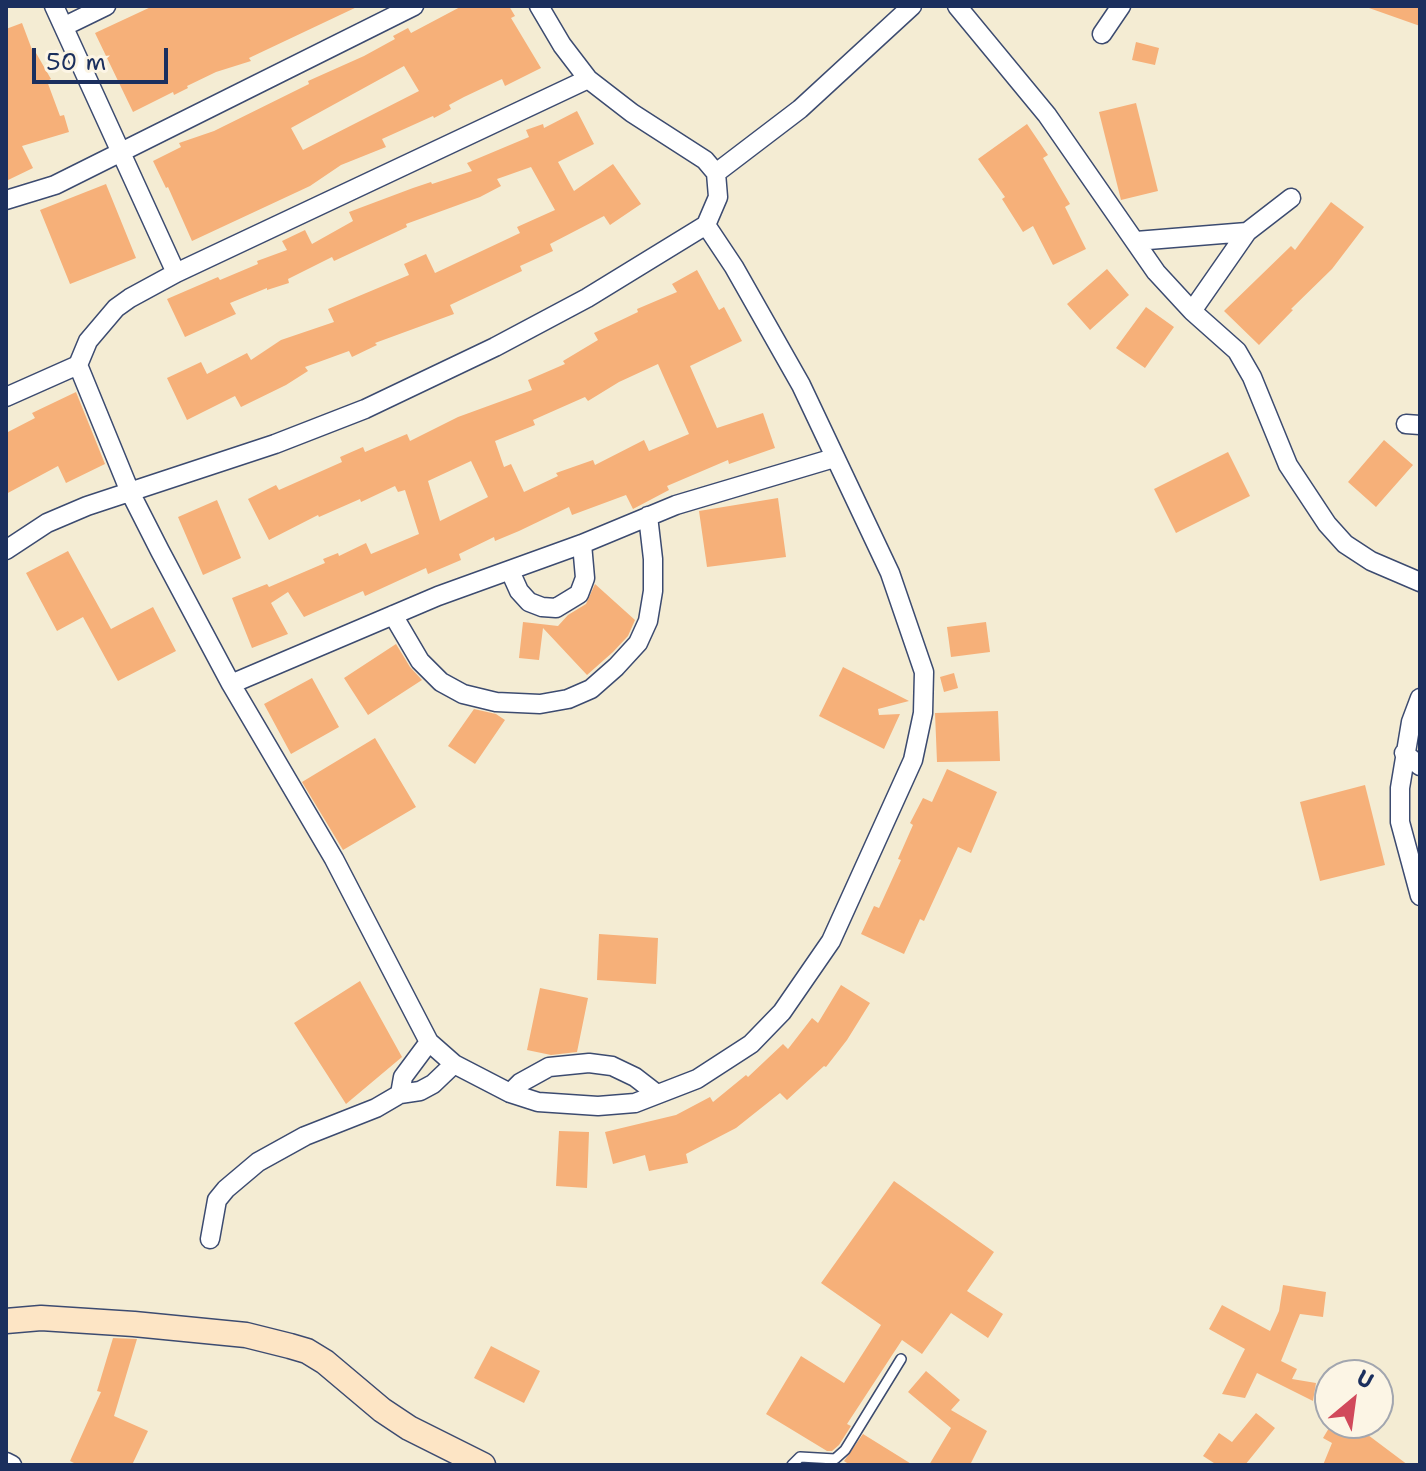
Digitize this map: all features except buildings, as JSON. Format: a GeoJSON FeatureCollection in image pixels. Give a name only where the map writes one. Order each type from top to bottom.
{"type":"FeatureCollection","features":[{"type":"Feature","properties":{"kind":"main road"},"geometry":{"type":"LineString","coordinates":[[6,1321],[41,1318],[134,1324],[246,1335],[298,1348],[325,1362],[382,1410],[409,1428],[483,1465]]}},
{"type":"Feature","properties":{"kind":"street"},"geometry":{"type":"LineString","coordinates":[[54,6],[176,273]]}},
{"type":"Feature","properties":{"kind":"street"},"geometry":{"type":"LineString","coordinates":[[65,26],[106,6]]}},
{"type":"Feature","properties":{"kind":"street"},"geometry":{"type":"LineString","coordinates":[[6,200],[55,185],[414,6]]}},
{"type":"Feature","properties":{"kind":"street"},"geometry":{"type":"LineString","coordinates":[[6,550],[47,523],[87,506],[275,444],[390,398],[587,298],[706,225],[718,197],[716,173],[705,160],[632,113],[588,79],[562,45],[539,6]]}},
{"type":"Feature","properties":{"kind":"street"},"geometry":{"type":"LineString","coordinates":[[716,173],[800,109],[912,6]]}},
{"type":"Feature","properties":{"kind":"street"},"geometry":{"type":"LineString","coordinates":[[957,6],[1047,115],[1171,291],[1237,351],[1269,414],[1288,465],[1327,524],[1345,544],[1371,561],[1420,582]]}},
{"type":"Feature","properties":{"kind":"street"},"geometry":{"type":"LineString","coordinates":[[1102,34],[1121,6]]}},
{"type":"Feature","properties":{"kind":"street"},"geometry":{"type":"LineString","coordinates":[[6,397],[78,365],[88,341],[116,308],[176,273],[588,79]]}},
{"type":"Feature","properties":{"kind":"street"},"geometry":{"type":"LineString","coordinates":[[1192,311],[1247,232],[1291,198]]}},
{"type":"Feature","properties":{"kind":"street"},"geometry":{"type":"LineString","coordinates":[[78,365],[130,492],[231,684],[334,859],[429,1042],[454,1064],[510,1093],[538,1102],[598,1106],[635,1103],[697,1079],[730,1060],[751,1044],[782,1012],[831,941],[913,760],[923,713],[924,672],[890,573],[801,385],[734,267],[706,225]]}},
{"type":"Feature","properties":{"kind":"street"},"geometry":{"type":"LineString","coordinates":[[1136,241],[1247,232]]}},
{"type":"Feature","properties":{"kind":"street"},"geometry":{"type":"LineString","coordinates":[[231,684],[393,615],[648,516],[834,458]]}},
{"type":"Feature","properties":{"kind":"street"},"geometry":{"type":"LineString","coordinates":[[393,615],[420,661],[441,682],[463,694],[540,704],[568,699],[591,689],[616,667],[638,643],[648,621],[653,575],[648,516]]}},
{"type":"Feature","properties":{"kind":"street"},"geometry":{"type":"LineString","coordinates":[[510,571],[519,591],[529,602],[556,608],[579,594],[585,578],[582,544]]}},
{"type":"Feature","properties":{"kind":"street"},"geometry":{"type":"LineString","coordinates":[[1420,698],[1404,753],[1400,788],[1400,822],[1420,896]]}},
{"type":"Feature","properties":{"kind":"street"},"geometry":{"type":"LineString","coordinates":[[1404,753],[1420,766]]}},
{"type":"Feature","properties":{"kind":"street"},"geometry":{"type":"LineString","coordinates":[[400,1094],[403,1077],[429,1042]]}},
{"type":"Feature","properties":{"kind":"street"},"geometry":{"type":"LineString","coordinates":[[510,1093],[520,1083],[549,1067],[589,1063],[612,1066],[635,1077],[657,1094]]}},
{"type":"Feature","properties":{"kind":"street"},"geometry":{"type":"LineString","coordinates":[[210,1239],[217,1200],[258,1162],[305,1136],[376,1108],[400,1094],[412,1094],[433,1084],[454,1064]]}},
{"type":"Feature","properties":{"kind":"street"},"geometry":{"type":"LineString","coordinates":[[6,1462],[12,1465]]}},
{"type":"Feature","properties":{"kind":"lane"},"geometry":{"type":"LineString","coordinates":[[792,1465],[800,1457],[835,1459],[845,1450],[901,1359]]}}]}
